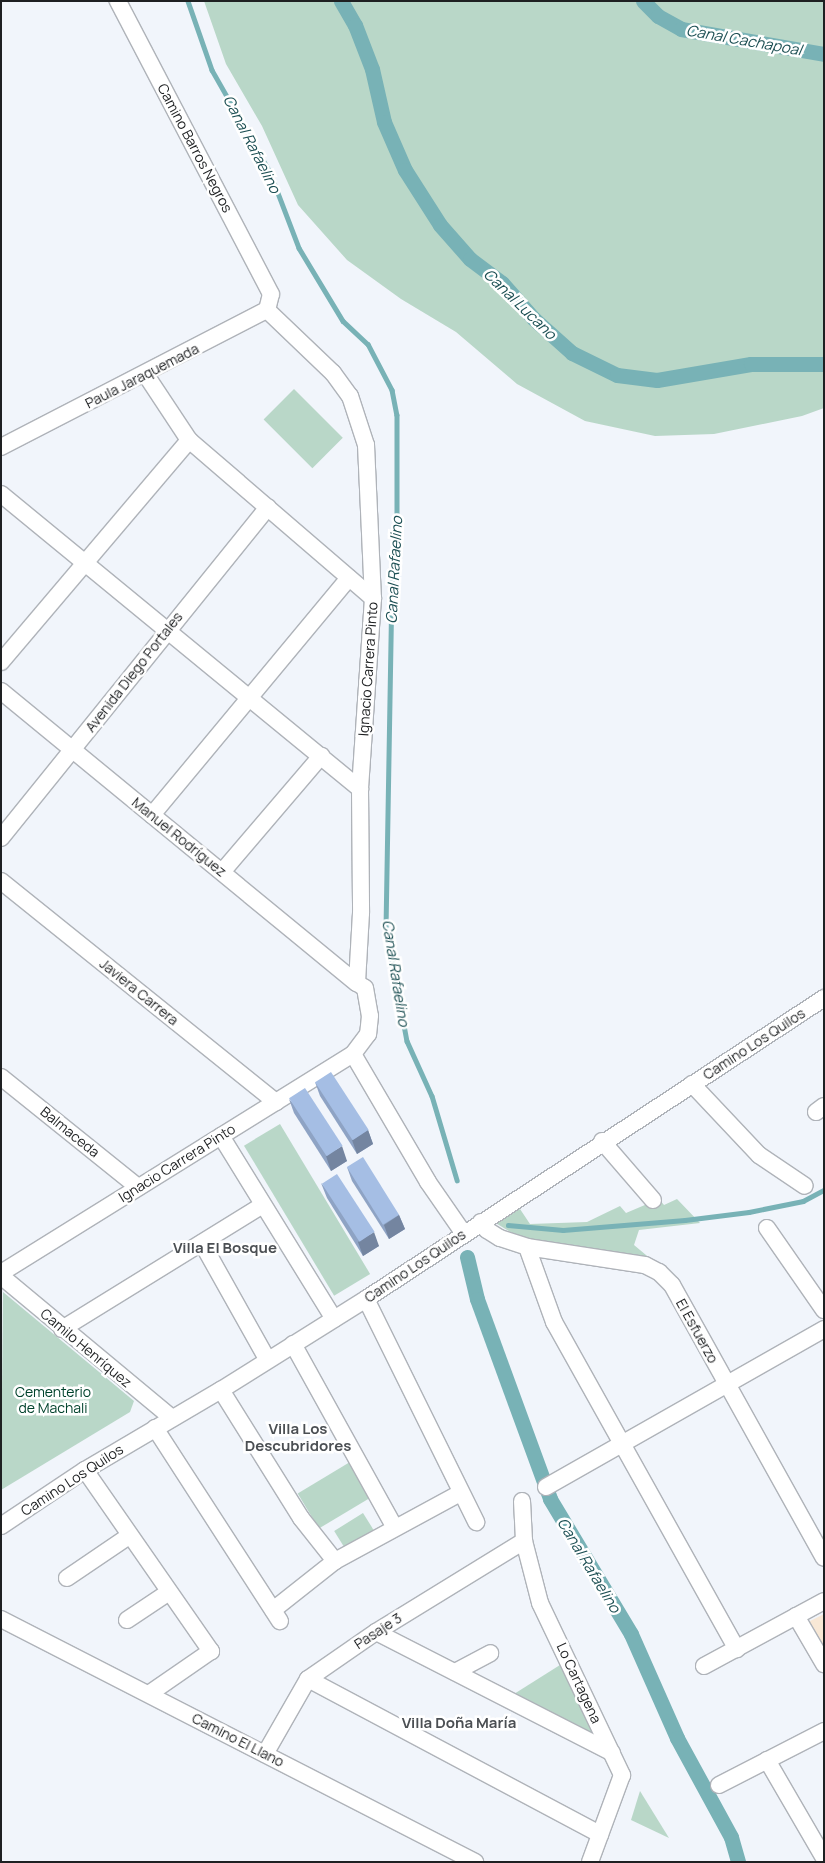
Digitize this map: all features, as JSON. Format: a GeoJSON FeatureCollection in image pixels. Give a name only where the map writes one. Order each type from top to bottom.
{"type":"FeatureCollection","features":[{"type":"Feature","properties":{"kind":"street","name":"Camino Barros Negros"},"geometry":{"type":"LineString","coordinates":[[118,1],[269,302]]}},
{"type":"Feature","properties":{"kind":"street","name":"Paula Jaraquemada"},"geometry":{"type":"LineString","coordinates":[[1,447],[146,375],[269,302]]}},
{"type":"Feature","properties":{"kind":"street","name":"Ignacio Carrera Pinto"},"geometry":{"type":"LineString","coordinates":[[1,1274],[353,1054],[368,1034],[370,1016],[365,988],[357,983],[361,913],[360,788],[374,598],[366,445],[360,420],[350,396],[333,373],[269,302]]}},
{"type":"Feature","properties":{"kind":"street"},"geometry":{"type":"LineString","coordinates":[[146,375],[189,440],[374,598]]}},
{"type":"Feature","properties":{"kind":"street"},"geometry":{"type":"LineString","coordinates":[[1,662],[86,564],[189,440]]}},
{"type":"Feature","properties":{"kind":"street"},"geometry":{"type":"LineString","coordinates":[[5,504],[86,564],[360,788]]}},
{"type":"Feature","properties":{"kind":"street","name":"Avenida Diego Portales"},"geometry":{"type":"LineString","coordinates":[[1,838],[268,507]]}},
{"type":"Feature","properties":{"kind":"street"},"geometry":{"type":"LineString","coordinates":[[152,815],[349,578]]}},
{"type":"Feature","properties":{"kind":"street","name":"Manuel Rodríguez"},"geometry":{"type":"LineString","coordinates":[[1,692],[357,983]]}},
{"type":"Feature","properties":{"kind":"street"},"geometry":{"type":"LineString","coordinates":[[222,872],[321,756]]}},
{"type":"Feature","properties":{"kind":"street","name":"Javiera Carrera"},"geometry":{"type":"LineString","coordinates":[[1,882],[276,1102]]}},
{"type":"Feature","properties":{"kind":"street","name":"Camino Los Quilos"},"geometry":{"type":"LineString","coordinates":[[1,1526],[85,1470],[222,1390],[267,1359],[366,1299],[602,1142],[824,998]]}},
{"type":"Feature","properties":{"kind":"street"},"geometry":{"type":"LineString","coordinates":[[353,1054],[428,1182],[464,1234]]}},
{"type":"Feature","properties":{"kind":"street","name":"Balmaceda"},"geometry":{"type":"LineString","coordinates":[[1,1077],[138,1187]]}},
{"type":"Feature","properties":{"kind":"street"},"geometry":{"type":"LineString","coordinates":[[692,1084],[759,1155],[805,1186]]}},
{"type":"Feature","properties":{"kind":"street"},"geometry":{"type":"LineString","coordinates":[[222,1136],[334,1319]]}},
{"type":"Feature","properties":{"kind":"street"},"geometry":{"type":"LineString","coordinates":[[602,1142],[653,1200]]}},
{"type":"Feature","properties":{"kind":"street"},"geometry":{"type":"LineString","coordinates":[[62,1330],[263,1205]]}},
{"type":"Feature","properties":{"kind":"street","name":"El Esfuerzo"},"geometry":{"type":"LineString","coordinates":[[481,1222],[487,1230],[500,1238],[527,1248],[645,1265],[660,1272],[672,1284],[824,1558]]}},
{"type":"Feature","properties":{"kind":"street"},"geometry":{"type":"LineString","coordinates":[[767,1228],[824,1310]]}},
{"type":"Feature","properties":{"kind":"street"},"geometry":{"type":"LineString","coordinates":[[202,1243],[267,1359]]}},
{"type":"Feature","properties":{"kind":"street"},"geometry":{"type":"LineString","coordinates":[[527,1248],[554,1322],[737,1648]]}},
{"type":"Feature","properties":{"kind":"street","name":"Camilo Henríquez"},"geometry":{"type":"LineString","coordinates":[[1,1274],[62,1330],[172,1418]]}},
{"type":"Feature","properties":{"kind":"street"},"geometry":{"type":"LineString","coordinates":[[366,1299],[460,1493],[476,1522]]}},
{"type":"Feature","properties":{"kind":"street"},"geometry":{"type":"LineString","coordinates":[[546,1487],[824,1330]]}},
{"type":"Feature","properties":{"kind":"street"},"geometry":{"type":"LineString","coordinates":[[293,1344],[395,1528]]}},
{"type":"Feature","properties":{"kind":"street"},"geometry":{"type":"LineString","coordinates":[[222,1390],[301,1518],[335,1561]]}},
{"type":"Feature","properties":{"kind":"street"},"geometry":{"type":"LineString","coordinates":[[155,1428],[276,1616],[335,1561],[460,1493]]}},
{"type":"Feature","properties":{"kind":"street"},"geometry":{"type":"LineString","coordinates":[[85,1470],[211,1650],[149,1694]]}},
{"type":"Feature","properties":{"kind":"street","name":"Lo Cartagena"},"geometry":{"type":"LineString","coordinates":[[522,1500],[524,1541],[540,1603],[622,1775],[590,1862]]}},
{"type":"Feature","properties":{"kind":"street"},"geometry":{"type":"LineString","coordinates":[[67,1578],[130,1536]]}},
{"type":"Feature","properties":{"kind":"street","name":"Pasaje 3"},"geometry":{"type":"LineString","coordinates":[[265,1754],[308,1679],[376,1632],[524,1541]]}},
{"type":"Feature","properties":{"kind":"street"},"geometry":{"type":"LineString","coordinates":[[127,1620],[169,1592]]}},
{"type":"Feature","properties":{"kind":"street"},"geometry":{"type":"LineString","coordinates":[[704,1666],[824,1601]]}},
{"type":"Feature","properties":{"kind":"street"},"geometry":{"type":"LineString","coordinates":[[796,1616],[824,1664]]}},
{"type":"Feature","properties":{"kind":"street","name":"Camino El Llano"},"geometry":{"type":"LineString","coordinates":[[1,1619],[475,1862]]}},
{"type":"Feature","properties":{"kind":"street"},"geometry":{"type":"LineString","coordinates":[[376,1632],[612,1753]]}},
{"type":"Feature","properties":{"kind":"street"},"geometry":{"type":"LineString","coordinates":[[455,1672],[490,1653]]}},
{"type":"Feature","properties":{"kind":"street"},"geometry":{"type":"LineString","coordinates":[[308,1679],[600,1834]]}},
{"type":"Feature","properties":{"kind":"street"},"geometry":{"type":"LineString","coordinates":[[719,1784],[824,1731]]}},
{"type":"Feature","properties":{"kind":"street"},"geometry":{"type":"LineString","coordinates":[[767,1760],[824,1859],[818,1862]]}},
{"type":"Feature","properties":{"kind":"shaded area"},"geometry":{"type":"Polygon","coordinates":[[[824,1614],[824,1651],[808,1622],[824,1614]]]}},
{"type":"Feature","properties":{"kind":"green space"},"geometry":{"type":"Polygon","coordinates":[[[204,1],[824,1],[824,408],[802,416],[714,434],[655,436],[585,421],[517,384],[456,332],[401,299],[347,260],[298,205],[262,126],[226,64],[204,1]]]}},
{"type":"Feature","properties":{"kind":"green space"},"geometry":{"type":"Polygon","coordinates":[[[294,389],[343,438],[312,468],[264,419],[294,389]]]}},
{"type":"Feature","properties":{"kind":"green space"},"geometry":{"type":"Polygon","coordinates":[[[280,1124],[370,1274],[334,1296],[244,1146],[280,1124]]]}},
{"type":"Feature","properties":{"kind":"green space"},"geometry":{"type":"Polygon","coordinates":[[[659,1199],[664,1205],[677,1199],[700,1223],[639,1230],[634,1245],[652,1260],[520,1238],[494,1222],[520,1209],[530,1224],[587,1222],[620,1206],[626,1213],[659,1199]]]}},
{"type":"Feature","properties":{"kind":"green space","name":"Cementerio de Machali"},"geometry":{"type":"Polygon","coordinates":[[[3,1292],[134,1401],[130,1412],[1,1490],[3,1292]]]}},
{"type":"Feature","properties":{"kind":"green space"},"geometry":{"type":"Polygon","coordinates":[[[350,1462],[371,1497],[319,1529],[298,1493],[350,1462]]]}},
{"type":"Feature","properties":{"kind":"green space"},"geometry":{"type":"Polygon","coordinates":[[[363,1513],[375,1532],[346,1550],[334,1531],[363,1513]]]}},
{"type":"Feature","properties":{"kind":"green space"},"geometry":{"type":"Polygon","coordinates":[[[560,1665],[597,1738],[514,1694],[560,1665]]]}},
{"type":"Feature","properties":{"kind":"green space"},"geometry":{"type":"Polygon","coordinates":[[[640,1791],[669,1838],[631,1820],[640,1791]]]}},
{"type":"Feature","properties":{"kind":"building"},"geometry":{"type":"Polygon","coordinates":[[[331,1072],[369,1130],[353,1140],[315,1082],[331,1072]]]}},
{"type":"Feature","properties":{"kind":"building"},"geometry":{"type":"Polygon","coordinates":[[[305,1088],[343,1146],[327,1156],[289,1098],[305,1088]]]}},
{"type":"Feature","properties":{"kind":"building"},"geometry":{"type":"Polygon","coordinates":[[[363,1157],[399,1215],[383,1225],[347,1167],[363,1157]]]}},
{"type":"Feature","properties":{"kind":"building"},"geometry":{"type":"Polygon","coordinates":[[[337,1174],[375,1232],[359,1242],[322,1184],[337,1174]]]}},
{"type":"Feature","properties":{"kind":"waterway","name":"Canal Rafaelino"},"geometry":{"type":"LineString","coordinates":[[188,1],[212,70],[270,172],[299,248],[343,321],[368,344],[392,390],[397,415],[397,537],[392,585],[386,929],[407,1041],[432,1096],[457,1180]]}},
{"type":"Feature","properties":{"kind":"waterway","name":"Canal Lucano"},"geometry":{"type":"LineString","coordinates":[[341,1],[355,25],[372,69],[384,122],[405,170],[440,225],[470,259],[502,283],[534,319],[572,353],[617,375],[657,380],[751,364],[824,364]]}},
{"type":"Feature","properties":{"kind":"waterway","name":"Canal Cachapoal"},"geometry":{"type":"LineString","coordinates":[[643,1],[658,16],[681,29],[824,54]]}},
{"type":"Feature","properties":{"kind":"waterway"},"geometry":{"type":"LineString","coordinates":[[508,1225],[563,1230],[685,1220],[749,1212],[803,1201],[824,1190]]}},
{"type":"Feature","properties":{"kind":"waterway","name":"Canal Rafaelino"},"geometry":{"type":"LineString","coordinates":[[467,1257],[477,1299],[550,1499],[631,1634],[677,1738],[731,1837],[738,1862]]}},
{"type":"Feature","properties":{"kind":"district","name":"Villa El Bosque"},"geometry":{"type":"Point","coordinates":[225,1248]}},
{"type":"Feature","properties":{"kind":"district","name":"Villa Los Descubridores"},"geometry":{"type":"Point","coordinates":[298,1436]}},
{"type":"Feature","properties":{"kind":"district","name":"Villa Doña María"},"geometry":{"type":"Point","coordinates":[459,1723]}}]}
